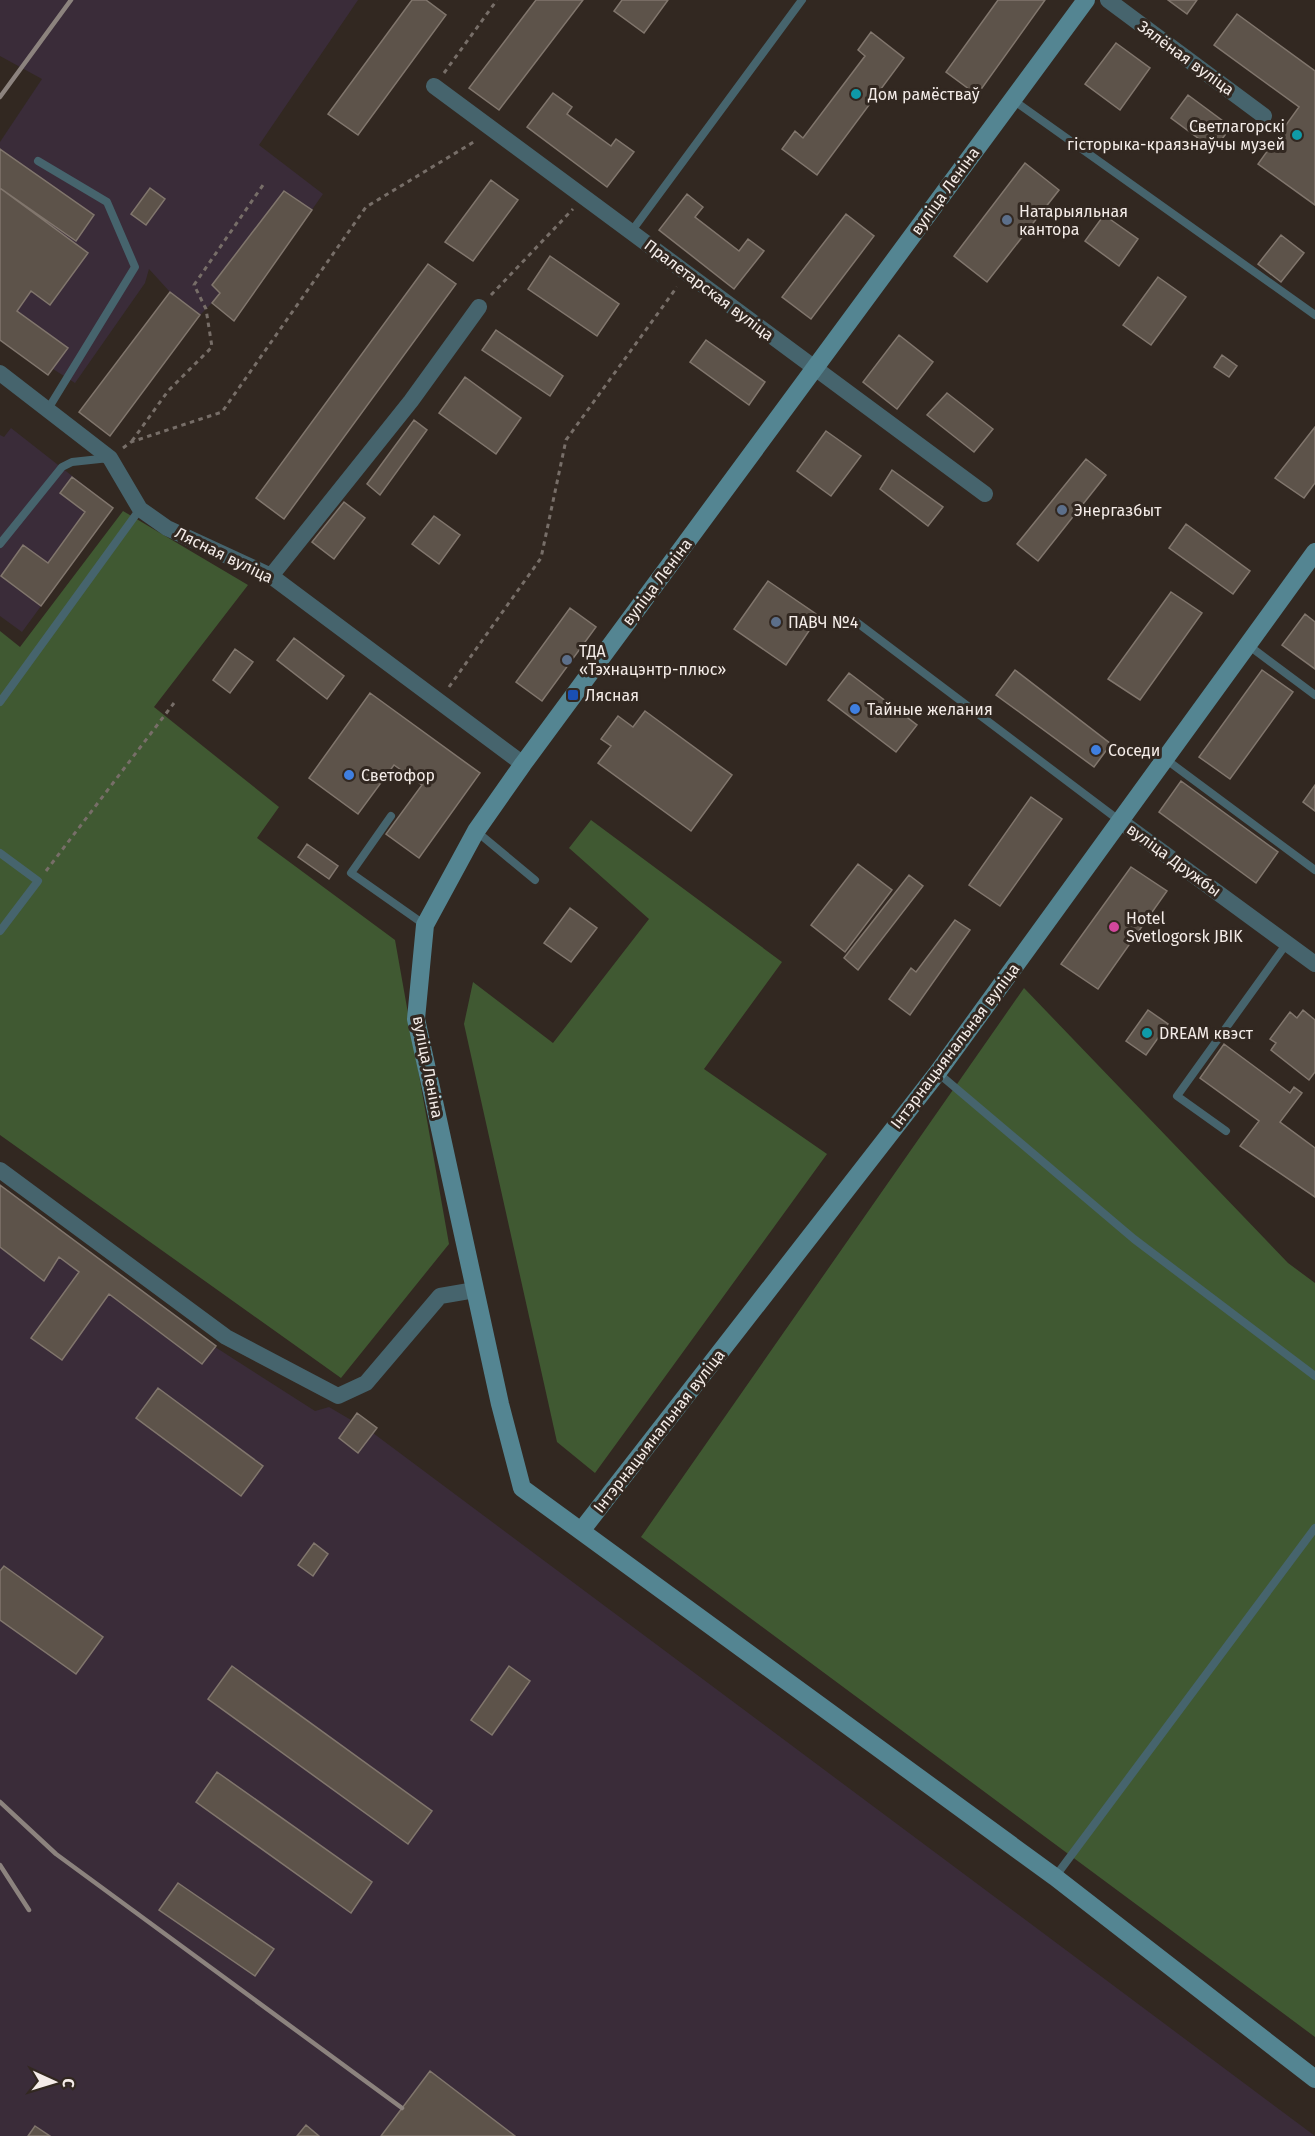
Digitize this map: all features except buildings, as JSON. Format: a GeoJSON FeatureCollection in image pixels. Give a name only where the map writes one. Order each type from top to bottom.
{"type":"FeatureCollection","features":[{"type":"Feature","properties":{"kind":"street","name":"вуліца Леніна"},"geometry":{"type":"LineString","coordinates":[[1086,0],[476,831],[425,925],[416,1019],[500,1404],[522,1488],[1055,1877],[1315,2079]]}},
{"type":"Feature","properties":{"kind":"street","name":"Зялёная вуліца"},"geometry":{"type":"LineString","coordinates":[[1108,0],[1264,116]]}},
{"type":"Feature","properties":{"kind":"street","name":"Пралетарская вуліца"},"geometry":{"type":"LineString","coordinates":[[434,86],[985,494]]}},
{"type":"Feature","properties":{"kind":"street"},"geometry":{"type":"LineString","coordinates":[[271,576],[411,401],[479,307]]}},
{"type":"Feature","properties":{"kind":"street","name":"Лясная вуліца"},"geometry":{"type":"LineString","coordinates":[[0,373],[110,458],[140,509],[167,528],[271,576],[523,764]]}},
{"type":"Feature","properties":{"kind":"street","name":"Інтэрнацыянальная вуліца"},"geometry":{"type":"LineString","coordinates":[[581,1530],[938,1072],[1315,552]]}},
{"type":"Feature","properties":{"kind":"street","name":"вуліца Дружбы"},"geometry":{"type":"LineString","coordinates":[[1120,821],[1315,964]]}},
{"type":"Feature","properties":{"kind":"street"},"geometry":{"type":"LineString","coordinates":[[0,1170],[226,1337],[338,1396],[366,1383],[440,1296],[475,1290]]}},
{"type":"Feature","properties":{"kind":"lane"},"geometry":{"type":"LineString","coordinates":[[631,232],[802,0]]}},
{"type":"Feature","properties":{"kind":"lane"},"geometry":{"type":"LineString","coordinates":[[1013,100],[1315,315]]}},
{"type":"Feature","properties":{"kind":"lane"},"geometry":{"type":"LineString","coordinates":[[38,161],[107,202],[135,267],[48,410]]}},
{"type":"Feature","properties":{"kind":"lane"},"geometry":{"type":"LineString","coordinates":[[0,544],[62,467],[72,462],[110,458]]}},
{"type":"Feature","properties":{"kind":"lane"},"geometry":{"type":"LineString","coordinates":[[0,702],[140,509]]}},
{"type":"Feature","properties":{"kind":"lane"},"geometry":{"type":"LineString","coordinates":[[855,621],[1120,821]]}},
{"type":"Feature","properties":{"kind":"lane"},"geometry":{"type":"LineString","coordinates":[[1248,645],[1315,694]]}},
{"type":"Feature","properties":{"kind":"lane"},"geometry":{"type":"LineString","coordinates":[[1164,758],[1315,870]]}},
{"type":"Feature","properties":{"kind":"lane"},"geometry":{"type":"LineString","coordinates":[[391,816],[351,873],[425,925]]}},
{"type":"Feature","properties":{"kind":"lane"},"geometry":{"type":"LineString","coordinates":[[476,831],[535,880]]}},
{"type":"Feature","properties":{"kind":"lane"},"geometry":{"type":"LineString","coordinates":[[0,853],[38,881],[0,931]]}},
{"type":"Feature","properties":{"kind":"lane"},"geometry":{"type":"LineString","coordinates":[[1226,1131],[1177,1096],[1287,943]]}},
{"type":"Feature","properties":{"kind":"lane"},"geometry":{"type":"LineString","coordinates":[[938,1072],[1134,1239],[1315,1376]]}},
{"type":"Feature","properties":{"kind":"lane"},"geometry":{"type":"LineString","coordinates":[[1055,1877],[1315,1528]]}},
{"type":"Feature","properties":{"kind":"path"},"geometry":{"type":"LineString","coordinates":[[434,86],[496,0]]}},
{"type":"Feature","properties":{"kind":"path"},"geometry":{"type":"LineString","coordinates":[[131,442],[222,412],[366,207],[493,130]]}},
{"type":"Feature","properties":{"kind":"path"},"geometry":{"type":"LineString","coordinates":[[110,458],[131,442],[168,391],[212,347],[206,309],[194,285],[263,185]]}},
{"type":"Feature","properties":{"kind":"path"},"geometry":{"type":"LineString","coordinates":[[479,307],[584,198]]}},
{"type":"Feature","properties":{"kind":"path"},"geometry":{"type":"LineString","coordinates":[[438,701],[541,558],[566,440],[687,274]]}},
{"type":"Feature","properties":{"kind":"path"},"geometry":{"type":"LineString","coordinates":[[38,881],[174,703]]}},
{"type":"Feature","properties":{"kind":"shaded area"},"geometry":{"type":"Polygon","coordinates":[[[0,0],[358,0],[259,145],[323,194],[234,321],[212,303],[200,315],[170,292],[149,269],[145,283],[75,383],[53,369],[48,375],[0,340],[0,142],[42,79],[0,56],[0,0]]]}},
{"type":"Feature","properties":{"kind":"shaded area"},"geometry":{"type":"Polygon","coordinates":[[[11,428],[113,508],[22,632],[0,616],[0,435],[4,437],[11,428]]]}},
{"type":"Feature","properties":{"kind":"shaded area"},"geometry":{"type":"Polygon","coordinates":[[[0,1186],[212,1345],[315,1411],[329,1407],[373,1433],[1315,2136],[0,2136],[0,1186]]]}},
{"type":"Feature","properties":{"kind":"green space"},"geometry":{"type":"Polygon","coordinates":[[[123,511],[248,585],[154,707],[279,807],[257,838],[395,940],[449,1244],[341,1378],[0,1135],[0,631],[20,647],[123,511]]]}},
{"type":"Feature","properties":{"kind":"green space"},"geometry":{"type":"Polygon","coordinates":[[[591,820],[782,962],[704,1069],[827,1154],[595,1473],[557,1442],[464,1024],[473,982],[553,1043],[649,919],[569,848],[591,820]]]}},
{"type":"Feature","properties":{"kind":"green space"},"geometry":{"type":"Polygon","coordinates":[[[1024,988],[1288,1263],[1315,1283],[1315,2037],[641,1537],[1024,988]]]}},
{"type":"Feature","properties":{"kind":"railway"},"geometry":{"type":"LineString","coordinates":[[0,97],[71,0]]}},
{"type":"Feature","properties":{"kind":"railway"},"geometry":{"type":"LineString","coordinates":[[0,1802],[56,1854],[402,2108]]}},
{"type":"Feature","properties":{"kind":"railway"},"geometry":{"type":"LineString","coordinates":[[0,1865],[29,1910]]}},
{"type":"Feature","properties":{"kind":"place","name":"Дом рамёстваў"},"geometry":{"type":"Point","coordinates":[856,94]}},
{"type":"Feature","properties":{"kind":"place","name":"Светлагорскі гісторыка-краязнаўчы музей"},"geometry":{"type":"Point","coordinates":[1297,135]}},
{"type":"Feature","properties":{"kind":"place","name":"Натарыяльная кантора"},"geometry":{"type":"Point","coordinates":[1007,220]}},
{"type":"Feature","properties":{"kind":"place","name":"Энергазбыт"},"geometry":{"type":"Point","coordinates":[1062,510]}},
{"type":"Feature","properties":{"kind":"place","name":"ПАВЧ №4"},"geometry":{"type":"Point","coordinates":[776,622]}},
{"type":"Feature","properties":{"kind":"place","name":"ТДА «Тэхнацэнтр-плюс»"},"geometry":{"type":"Point","coordinates":[567,660]}},
{"type":"Feature","properties":{"kind":"place","name":"Лясная"},"geometry":{"type":"Point","coordinates":[573,695]}},
{"type":"Feature","properties":{"kind":"place","name":"Тайные желания"},"geometry":{"type":"Point","coordinates":[855,709]}},
{"type":"Feature","properties":{"kind":"place","name":"Соседи"},"geometry":{"type":"Point","coordinates":[1096,750]}},
{"type":"Feature","properties":{"kind":"place","name":"Светофор"},"geometry":{"type":"Point","coordinates":[349,775]}},
{"type":"Feature","properties":{"kind":"place","name":"Hotel Svetlogorsk JBIK"},"geometry":{"type":"Point","coordinates":[1114,927]}},
{"type":"Feature","properties":{"kind":"place","name":"DREAM квэст"},"geometry":{"type":"Point","coordinates":[1147,1033]}}]}
